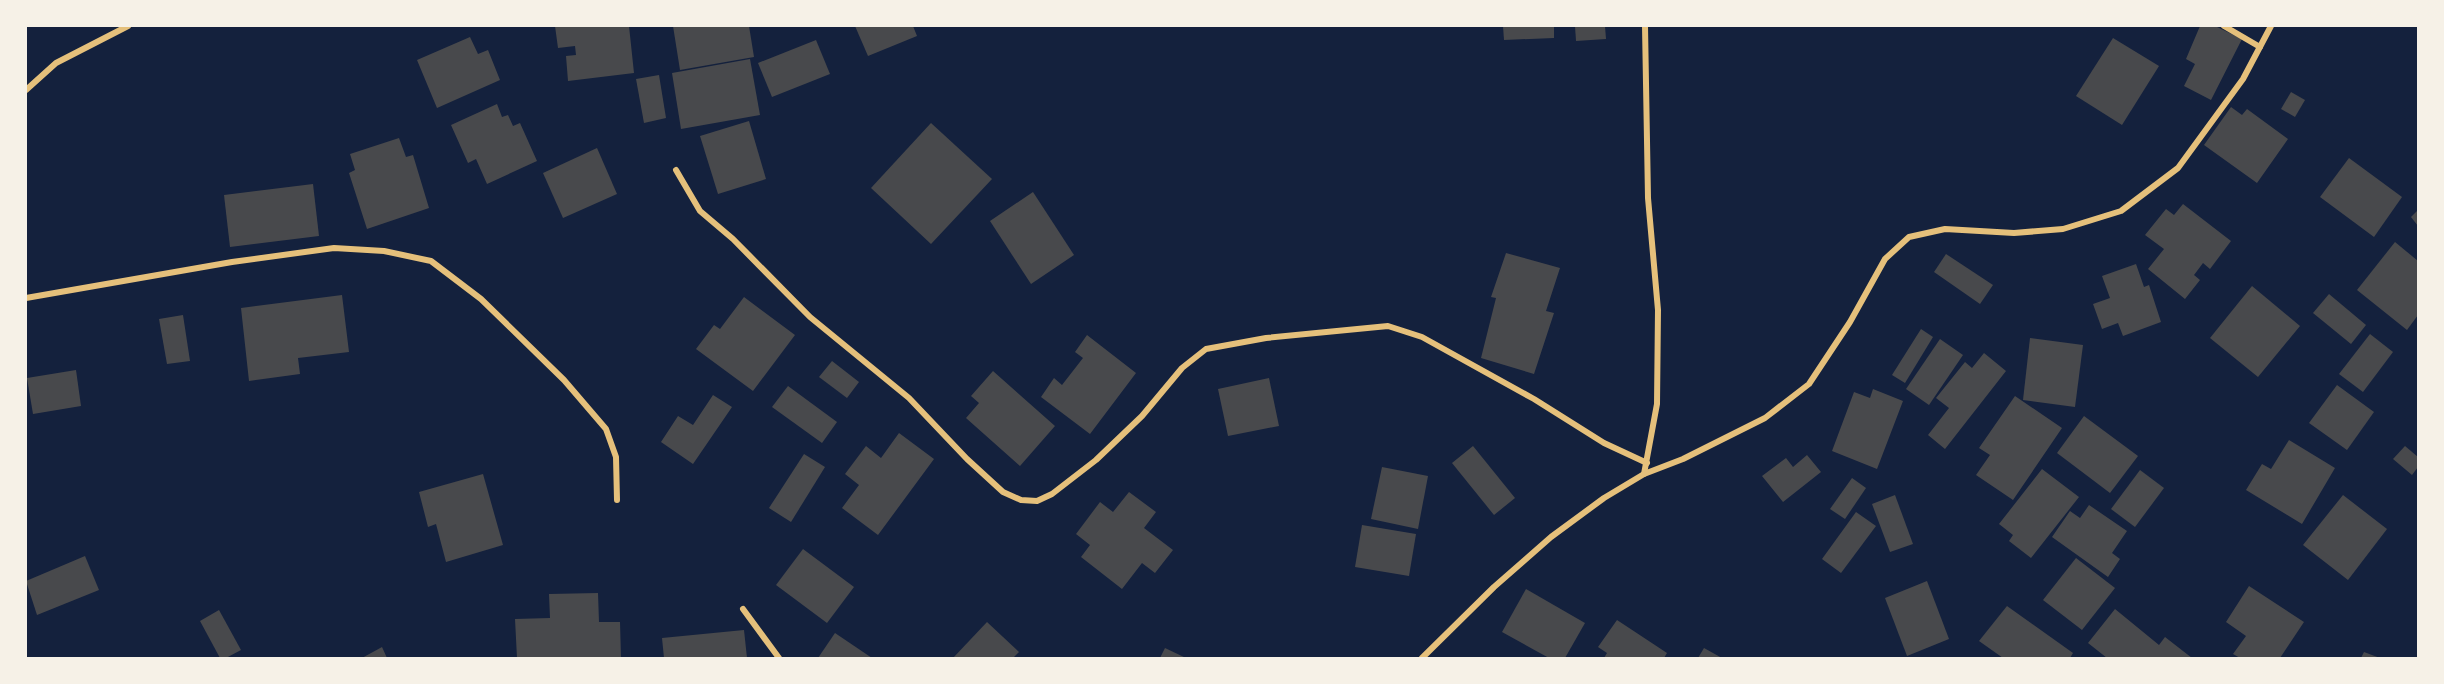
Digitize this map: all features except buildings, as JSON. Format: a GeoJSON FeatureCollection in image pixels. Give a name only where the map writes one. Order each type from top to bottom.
{"type":"FeatureCollection","features":[{"type":"Feature","properties":{"kind":"street"},"geometry":{"type":"LineString","coordinates":[[26,90],[56,63],[128,26]]}},
{"type":"Feature","properties":{"kind":"street"},"geometry":{"type":"LineString","coordinates":[[1644,474],[1658,404],[1658,310],[1648,198],[1645,26]]}},
{"type":"Feature","properties":{"kind":"street"},"geometry":{"type":"LineString","coordinates":[[2224,26],[2260,47]]}},
{"type":"Feature","properties":{"kind":"street"},"geometry":{"type":"LineString","coordinates":[[1424,657],[1551,537],[1604,498],[1644,474],[1683,459],[1765,418],[1809,384],[1850,321],[1885,259],[1909,237],[1945,229],[2014,232],[2063,229],[2121,211],[2178,168],[2242,79],[2271,26]]}},
{"type":"Feature","properties":{"kind":"street"},"geometry":{"type":"LineString","coordinates":[[676,170],[700,211],[733,239],[810,317],[909,398],[967,459],[1003,492],[1021,500],[1037,501],[1052,494],[1095,460],[1142,416],[1182,368],[1206,349],[1266,338],[1389,326],[1422,337],[1534,399],[1604,443],[1647,463]]}},
{"type":"Feature","properties":{"kind":"street"},"geometry":{"type":"LineString","coordinates":[[26,298],[232,262],[334,248],[384,251],[431,261],[481,299],[564,380],[606,429],[616,458],[617,500]]}},
{"type":"Feature","properties":{"kind":"street"},"geometry":{"type":"LineString","coordinates":[[743,609],[778,658]]}}]}
